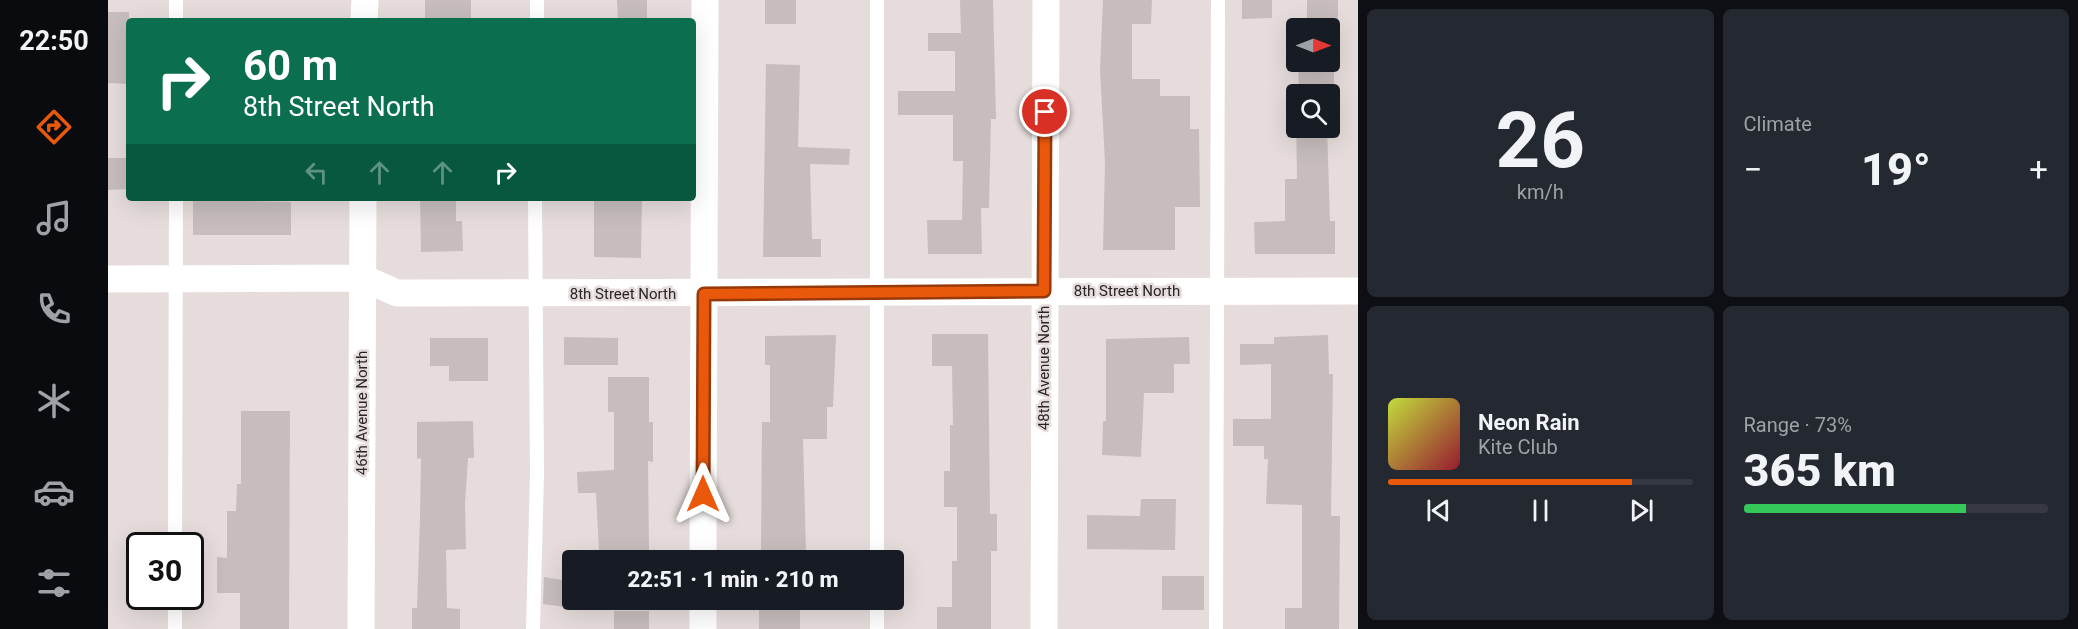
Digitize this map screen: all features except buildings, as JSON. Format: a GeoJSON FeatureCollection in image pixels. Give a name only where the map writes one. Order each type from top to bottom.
{"type":"FeatureCollection","features":[{"type":"Feature","properties":{"kind":"street"},"geometry":{"type":"LineString","coordinates":[[364,18],[365,0]]}},
{"type":"Feature","properties":{"kind":"street"},"geometry":{"type":"LineString","coordinates":[[703,550],[705,0]]}},
{"type":"Feature","properties":{"kind":"street","name":"48th Avenue North"},"geometry":{"type":"LineString","coordinates":[[1044,629],[1046,0]]}},
{"type":"Feature","properties":{"kind":"street","name":"46th Avenue North"},"geometry":{"type":"LineString","coordinates":[[361,629],[363,201]]}},
{"type":"Feature","properties":{"kind":"street","name":"8th Street North"},"geometry":{"type":"LineString","coordinates":[[108,279],[363,278],[397,293],[877,294],[1044,291],[1358,291]]}},
{"type":"Feature","properties":{"kind":"street"},"geometry":{"type":"LineString","coordinates":[[703,610],[703,629]]}},
{"type":"Feature","properties":{"kind":"lane"},"geometry":{"type":"LineString","coordinates":[[176,0],[176,18]]}},
{"type":"Feature","properties":{"kind":"lane"},"geometry":{"type":"LineString","coordinates":[[537,0],[537,18]]}},
{"type":"Feature","properties":{"kind":"lane"},"geometry":{"type":"LineString","coordinates":[[877,0],[877,550]]}},
{"type":"Feature","properties":{"kind":"lane"},"geometry":{"type":"LineString","coordinates":[[1216,629],[1218,0]]}},
{"type":"Feature","properties":{"kind":"lane"},"geometry":{"type":"LineString","coordinates":[[175,532],[176,201]]}},
{"type":"Feature","properties":{"kind":"lane"},"geometry":{"type":"LineString","coordinates":[[533,629],[537,474],[535,201]]}},
{"type":"Feature","properties":{"kind":"lane"},"geometry":{"type":"LineString","coordinates":[[175,610],[175,629]]}},
{"type":"Feature","properties":{"kind":"lane"},"geometry":{"type":"LineString","coordinates":[[877,610],[877,629]]}},
{"type":"Feature","properties":{"kind":"route"},"geometry":{"type":"LineString","coordinates":[[703,494],[704,294],[1044,291],[1045,112]]}}]}
